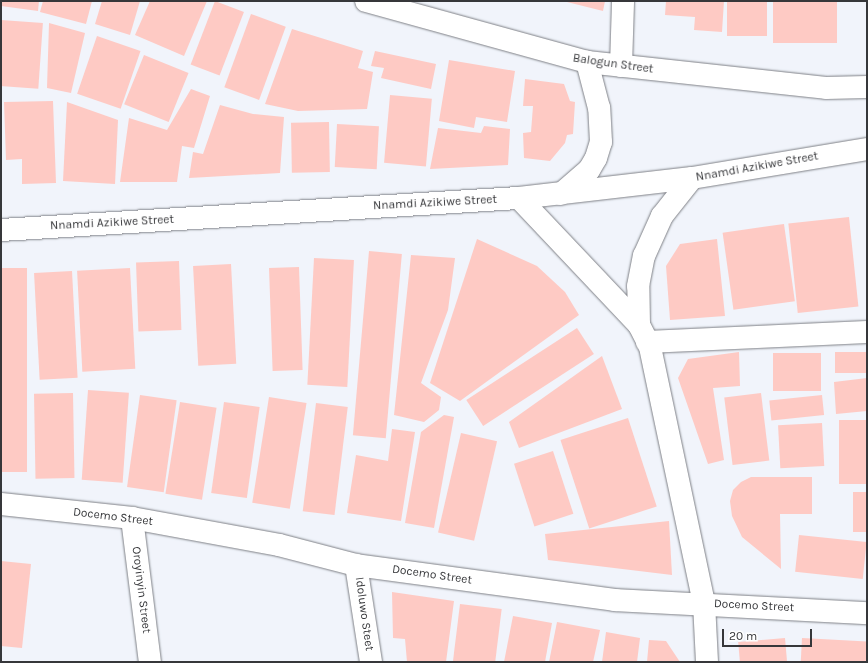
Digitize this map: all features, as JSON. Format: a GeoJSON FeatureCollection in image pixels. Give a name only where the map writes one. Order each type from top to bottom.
{"type":"FeatureCollection","features":[{"type":"Feature","properties":{"kind":"street","name":"Balogun Street"},"geometry":{"type":"LineString","coordinates":[[366,1],[588,62],[826,88],[867,87]]}},
{"type":"Feature","properties":{"kind":"street"},"geometry":{"type":"LineString","coordinates":[[620,66],[623,1]]}},
{"type":"Feature","properties":{"kind":"street"},"geometry":{"type":"LineString","coordinates":[[561,194],[589,170],[596,158],[601,142],[599,108],[588,62]]}},
{"type":"Feature","properties":{"kind":"street","name":"Nnamdi Azikiwe Street"},"geometry":{"type":"LineString","coordinates":[[1,230],[519,198],[692,178],[867,149]]}},
{"type":"Feature","properties":{"kind":"street"},"geometry":{"type":"LineString","coordinates":[[692,178],[662,216],[644,256],[638,286],[643,333],[704,603],[707,662]]}},
{"type":"Feature","properties":{"kind":"street"},"geometry":{"type":"LineString","coordinates":[[519,198],[643,333],[867,332]]}},
{"type":"Feature","properties":{"kind":"street","name":"Docemo Street"},"geometry":{"type":"LineString","coordinates":[[1,504],[132,518],[279,545],[356,565],[615,600],[704,603],[867,613]]}},
{"type":"Feature","properties":{"kind":"street","name":"Oroyinyin Street"},"geometry":{"type":"LineString","coordinates":[[132,518],[150,662]]}},
{"type":"Feature","properties":{"kind":"street","name":"Idoluwo Steet"},"geometry":{"type":"LineString","coordinates":[[356,565],[371,662]]}},
{"type":"Feature","properties":{"kind":"building"},"geometry":{"type":"Polygon","coordinates":[[[1,1],[39,1],[38,11],[1,6],[1,1]]]}},
{"type":"Feature","properties":{"kind":"building"},"geometry":{"type":"Polygon","coordinates":[[[43,1],[92,1],[86,24],[40,12],[43,1]]]}},
{"type":"Feature","properties":{"kind":"building"},"geometry":{"type":"Polygon","coordinates":[[[102,1],[140,1],[130,35],[95,24],[102,1]]]}},
{"type":"Feature","properties":{"kind":"building"},"geometry":{"type":"Polygon","coordinates":[[[150,1],[207,1],[184,56],[135,35],[150,1]]]}},
{"type":"Feature","properties":{"kind":"building"},"geometry":{"type":"Polygon","coordinates":[[[215,1],[244,12],[220,76],[191,64],[215,1]]]}},
{"type":"Feature","properties":{"kind":"building"},"geometry":{"type":"Polygon","coordinates":[[[563,1],[605,1],[603,11],[563,1]]]}},
{"type":"Feature","properties":{"kind":"building"},"geometry":{"type":"Polygon","coordinates":[[[666,1],[724,1],[722,32],[694,30],[695,17],[665,15],[666,1]]]}},
{"type":"Feature","properties":{"kind":"building"},"geometry":{"type":"Polygon","coordinates":[[[727,1],[767,1],[767,36],[727,36],[727,1]]]}},
{"type":"Feature","properties":{"kind":"building"},"geometry":{"type":"Polygon","coordinates":[[[773,1],[837,1],[837,43],[773,43],[773,1]]]}},
{"type":"Feature","properties":{"kind":"building"},"geometry":{"type":"Polygon","coordinates":[[[251,14],[286,27],[259,100],[224,87],[251,14]]]}},
{"type":"Feature","properties":{"kind":"building"},"geometry":{"type":"Polygon","coordinates":[[[1,20],[43,23],[38,89],[1,86],[1,20]]]}},
{"type":"Feature","properties":{"kind":"building"},"geometry":{"type":"Polygon","coordinates":[[[49,23],[85,33],[71,93],[47,88],[49,23]]]}},
{"type":"Feature","properties":{"kind":"building"},"geometry":{"type":"Polygon","coordinates":[[[292,29],[363,51],[358,68],[373,72],[367,109],[298,111],[265,104],[292,29]]]}},
{"type":"Feature","properties":{"kind":"building"},"geometry":{"type":"Polygon","coordinates":[[[97,36],[140,51],[121,109],[77,94],[97,36]]]}},
{"type":"Feature","properties":{"kind":"building"},"geometry":{"type":"Polygon","coordinates":[[[375,51],[436,64],[431,89],[381,78],[384,68],[371,66],[375,51]]]}},
{"type":"Feature","properties":{"kind":"building"},"geometry":{"type":"Polygon","coordinates":[[[144,55],[189,73],[169,122],[124,104],[144,55]]]}},
{"type":"Feature","properties":{"kind":"building"},"geometry":{"type":"Polygon","coordinates":[[[449,60],[515,71],[507,122],[476,117],[474,128],[439,121],[449,60]]]}},
{"type":"Feature","properties":{"kind":"building"},"geometry":{"type":"Polygon","coordinates":[[[525,79],[564,84],[570,101],[575,102],[573,134],[567,135],[565,143],[550,161],[524,158],[523,133],[531,132],[533,106],[523,106],[525,79]]]}},
{"type":"Feature","properties":{"kind":"building"},"geometry":{"type":"Polygon","coordinates":[[[191,89],[210,96],[194,148],[182,146],[177,182],[120,182],[129,118],[167,130],[191,89]]]}},
{"type":"Feature","properties":{"kind":"building"},"geometry":{"type":"Polygon","coordinates":[[[390,95],[432,99],[426,166],[384,163],[390,95]]]}},
{"type":"Feature","properties":{"kind":"building"},"geometry":{"type":"Polygon","coordinates":[[[53,101],[56,183],[22,184],[22,159],[6,160],[4,102],[53,101]]]}},
{"type":"Feature","properties":{"kind":"building"},"geometry":{"type":"Polygon","coordinates":[[[67,102],[118,120],[115,184],[63,181],[67,102]]]}},
{"type":"Feature","properties":{"kind":"building"},"geometry":{"type":"Polygon","coordinates":[[[220,105],[253,114],[284,117],[280,173],[189,178],[193,152],[203,154],[220,105]]]}},
{"type":"Feature","properties":{"kind":"building"},"geometry":{"type":"Polygon","coordinates":[[[329,122],[330,172],[292,173],[291,123],[329,122]]]}},
{"type":"Feature","properties":{"kind":"building"},"geometry":{"type":"Polygon","coordinates":[[[337,124],[379,126],[377,169],[335,167],[337,124]]]}},
{"type":"Feature","properties":{"kind":"building"},"geometry":{"type":"Polygon","coordinates":[[[484,126],[510,129],[508,165],[430,169],[438,128],[481,133],[484,126]]]}},
{"type":"Feature","properties":{"kind":"building"},"geometry":{"type":"Polygon","coordinates":[[[849,217],[858,307],[798,313],[788,223],[849,217]]]}},
{"type":"Feature","properties":{"kind":"building"},"geometry":{"type":"Polygon","coordinates":[[[784,224],[795,301],[733,310],[723,233],[784,224]]]}},
{"type":"Feature","properties":{"kind":"building"},"geometry":{"type":"Polygon","coordinates":[[[477,239],[537,266],[565,292],[579,315],[460,401],[430,383],[477,239]]]}},
{"type":"Feature","properties":{"kind":"building"},"geometry":{"type":"Polygon","coordinates":[[[717,239],[725,316],[670,320],[666,266],[680,244],[717,239]]]}},
{"type":"Feature","properties":{"kind":"building"},"geometry":{"type":"Polygon","coordinates":[[[369,251],[402,254],[386,438],[353,435],[369,251]]]}},
{"type":"Feature","properties":{"kind":"building"},"geometry":{"type":"Polygon","coordinates":[[[411,255],[455,258],[448,310],[421,383],[441,397],[439,410],[424,422],[394,415],[411,255]]]}},
{"type":"Feature","properties":{"kind":"building"},"geometry":{"type":"Polygon","coordinates":[[[314,258],[354,260],[347,387],[307,385],[314,258]]]}},
{"type":"Feature","properties":{"kind":"building"},"geometry":{"type":"Polygon","coordinates":[[[179,261],[181,330],[138,331],[136,263],[179,261]]]}},
{"type":"Feature","properties":{"kind":"building"},"geometry":{"type":"Polygon","coordinates":[[[231,264],[236,364],[198,366],[193,266],[231,264]]]}},
{"type":"Feature","properties":{"kind":"building"},"geometry":{"type":"Polygon","coordinates":[[[299,267],[303,370],[273,371],[269,268],[299,267]]]}},
{"type":"Feature","properties":{"kind":"building"},"geometry":{"type":"Polygon","coordinates":[[[1,268],[27,268],[27,472],[1,472],[1,268]]]}},
{"type":"Feature","properties":{"kind":"building"},"geometry":{"type":"Polygon","coordinates":[[[130,268],[135,369],[82,372],[77,271],[130,268]]]}},
{"type":"Feature","properties":{"kind":"building"},"geometry":{"type":"Polygon","coordinates":[[[72,271],[78,378],[40,380],[34,273],[72,271]]]}},
{"type":"Feature","properties":{"kind":"building"},"geometry":{"type":"Polygon","coordinates":[[[577,328],[594,354],[483,426],[466,400],[577,328]]]}},
{"type":"Feature","properties":{"kind":"building"},"geometry":{"type":"Polygon","coordinates":[[[739,352],[740,386],[713,388],[724,460],[708,464],[678,378],[688,359],[739,352]]]}},
{"type":"Feature","properties":{"kind":"building"},"geometry":{"type":"Polygon","coordinates":[[[835,352],[867,352],[867,373],[835,373],[835,352]]]}},
{"type":"Feature","properties":{"kind":"building"},"geometry":{"type":"Polygon","coordinates":[[[773,353],[821,353],[821,391],[773,391],[773,353]]]}},
{"type":"Feature","properties":{"kind":"building"},"geometry":{"type":"Polygon","coordinates":[[[602,356],[622,409],[519,448],[509,422],[602,356]]]}},
{"type":"Feature","properties":{"kind":"building"},"geometry":{"type":"Polygon","coordinates":[[[867,378],[867,411],[836,414],[834,382],[867,378]]]}},
{"type":"Feature","properties":{"kind":"building"},"geometry":{"type":"Polygon","coordinates":[[[88,390],[129,393],[123,483],[82,480],[88,390]]]}},
{"type":"Feature","properties":{"kind":"building"},"geometry":{"type":"Polygon","coordinates":[[[73,393],[74,478],[35,479],[34,394],[73,393]]]}},
{"type":"Feature","properties":{"kind":"building"},"geometry":{"type":"Polygon","coordinates":[[[761,393],[769,460],[733,465],[724,398],[761,393]]]}},
{"type":"Feature","properties":{"kind":"building"},"geometry":{"type":"Polygon","coordinates":[[[140,395],[177,400],[164,492],[127,487],[140,395]]]}},
{"type":"Feature","properties":{"kind":"building"},"geometry":{"type":"Polygon","coordinates":[[[822,395],[824,415],[771,420],[769,401],[822,395]]]}},
{"type":"Feature","properties":{"kind":"building"},"geometry":{"type":"Polygon","coordinates":[[[269,397],[307,403],[290,509],[252,503],[269,397]]]}},
{"type":"Feature","properties":{"kind":"building"},"geometry":{"type":"Polygon","coordinates":[[[180,402],[217,408],[202,500],[165,494],[180,402]]]}},
{"type":"Feature","properties":{"kind":"building"},"geometry":{"type":"Polygon","coordinates":[[[224,402],[260,407],[247,498],[211,493],[224,402]]]}},
{"type":"Feature","properties":{"kind":"building"},"geometry":{"type":"Polygon","coordinates":[[[316,403],[348,407],[334,515],[303,511],[316,403]]]}},
{"type":"Feature","properties":{"kind":"building"},"geometry":{"type":"Polygon","coordinates":[[[444,415],[454,417],[434,528],[405,523],[421,432],[444,415]]]}},
{"type":"Feature","properties":{"kind":"building"},"geometry":{"type":"Polygon","coordinates":[[[628,418],[657,506],[589,528],[560,440],[628,418]]]}},
{"type":"Feature","properties":{"kind":"building"},"geometry":{"type":"Polygon","coordinates":[[[839,420],[867,420],[867,484],[839,484],[839,420]]]}},
{"type":"Feature","properties":{"kind":"building"},"geometry":{"type":"Polygon","coordinates":[[[822,423],[824,466],[780,468],[778,425],[822,423]]]}},
{"type":"Feature","properties":{"kind":"building"},"geometry":{"type":"Polygon","coordinates":[[[392,429],[415,432],[401,521],[347,513],[356,455],[388,461],[392,429]]]}},
{"type":"Feature","properties":{"kind":"building"},"geometry":{"type":"Polygon","coordinates":[[[461,433],[497,441],[474,541],[438,532],[461,433]]]}},
{"type":"Feature","properties":{"kind":"building"},"geometry":{"type":"Polygon","coordinates":[[[553,451],[573,514],[534,526],[514,464],[553,451]]]}},
{"type":"Feature","properties":{"kind":"building"},"geometry":{"type":"Polygon","coordinates":[[[751,477],[812,477],[812,514],[780,514],[781,569],[742,537],[732,516],[730,501],[733,490],[741,482],[751,477]]]}},
{"type":"Feature","properties":{"kind":"building"},"geometry":{"type":"Polygon","coordinates":[[[853,492],[867,492],[867,532],[853,532],[853,492]]]}},
{"type":"Feature","properties":{"kind":"building"},"geometry":{"type":"Polygon","coordinates":[[[669,521],[672,575],[548,560],[545,534],[669,521]]]}},
{"type":"Feature","properties":{"kind":"building"},"geometry":{"type":"Polygon","coordinates":[[[799,535],[867,542],[863,579],[795,572],[799,535]]]}},
{"type":"Feature","properties":{"kind":"building"},"geometry":{"type":"Polygon","coordinates":[[[1,561],[31,564],[22,648],[1,646],[1,561]]]}},
{"type":"Feature","properties":{"kind":"building"},"geometry":{"type":"Polygon","coordinates":[[[392,592],[454,601],[446,662],[407,662],[405,639],[393,638],[392,592]]]}},
{"type":"Feature","properties":{"kind":"building"},"geometry":{"type":"Polygon","coordinates":[[[460,604],[502,609],[495,662],[453,662],[460,604]]]}},
{"type":"Feature","properties":{"kind":"building"},"geometry":{"type":"Polygon","coordinates":[[[513,616],[552,623],[545,662],[504,662],[513,616]]]}},
{"type":"Feature","properties":{"kind":"building"},"geometry":{"type":"Polygon","coordinates":[[[557,622],[600,630],[593,662],[549,662],[557,622]]]}},
{"type":"Feature","properties":{"kind":"building"},"geometry":{"type":"Polygon","coordinates":[[[606,632],[640,638],[637,662],[602,662],[606,632]]]}},
{"type":"Feature","properties":{"kind":"building"},"geometry":{"type":"Polygon","coordinates":[[[785,638],[787,662],[740,662],[738,642],[785,638]]]}},
{"type":"Feature","properties":{"kind":"building"},"geometry":{"type":"Polygon","coordinates":[[[802,638],[867,641],[866,662],[801,662],[802,638]]]}},
{"type":"Feature","properties":{"kind":"building"},"geometry":{"type":"Polygon","coordinates":[[[649,640],[666,641],[680,662],[647,662],[649,640]]]}}]}
